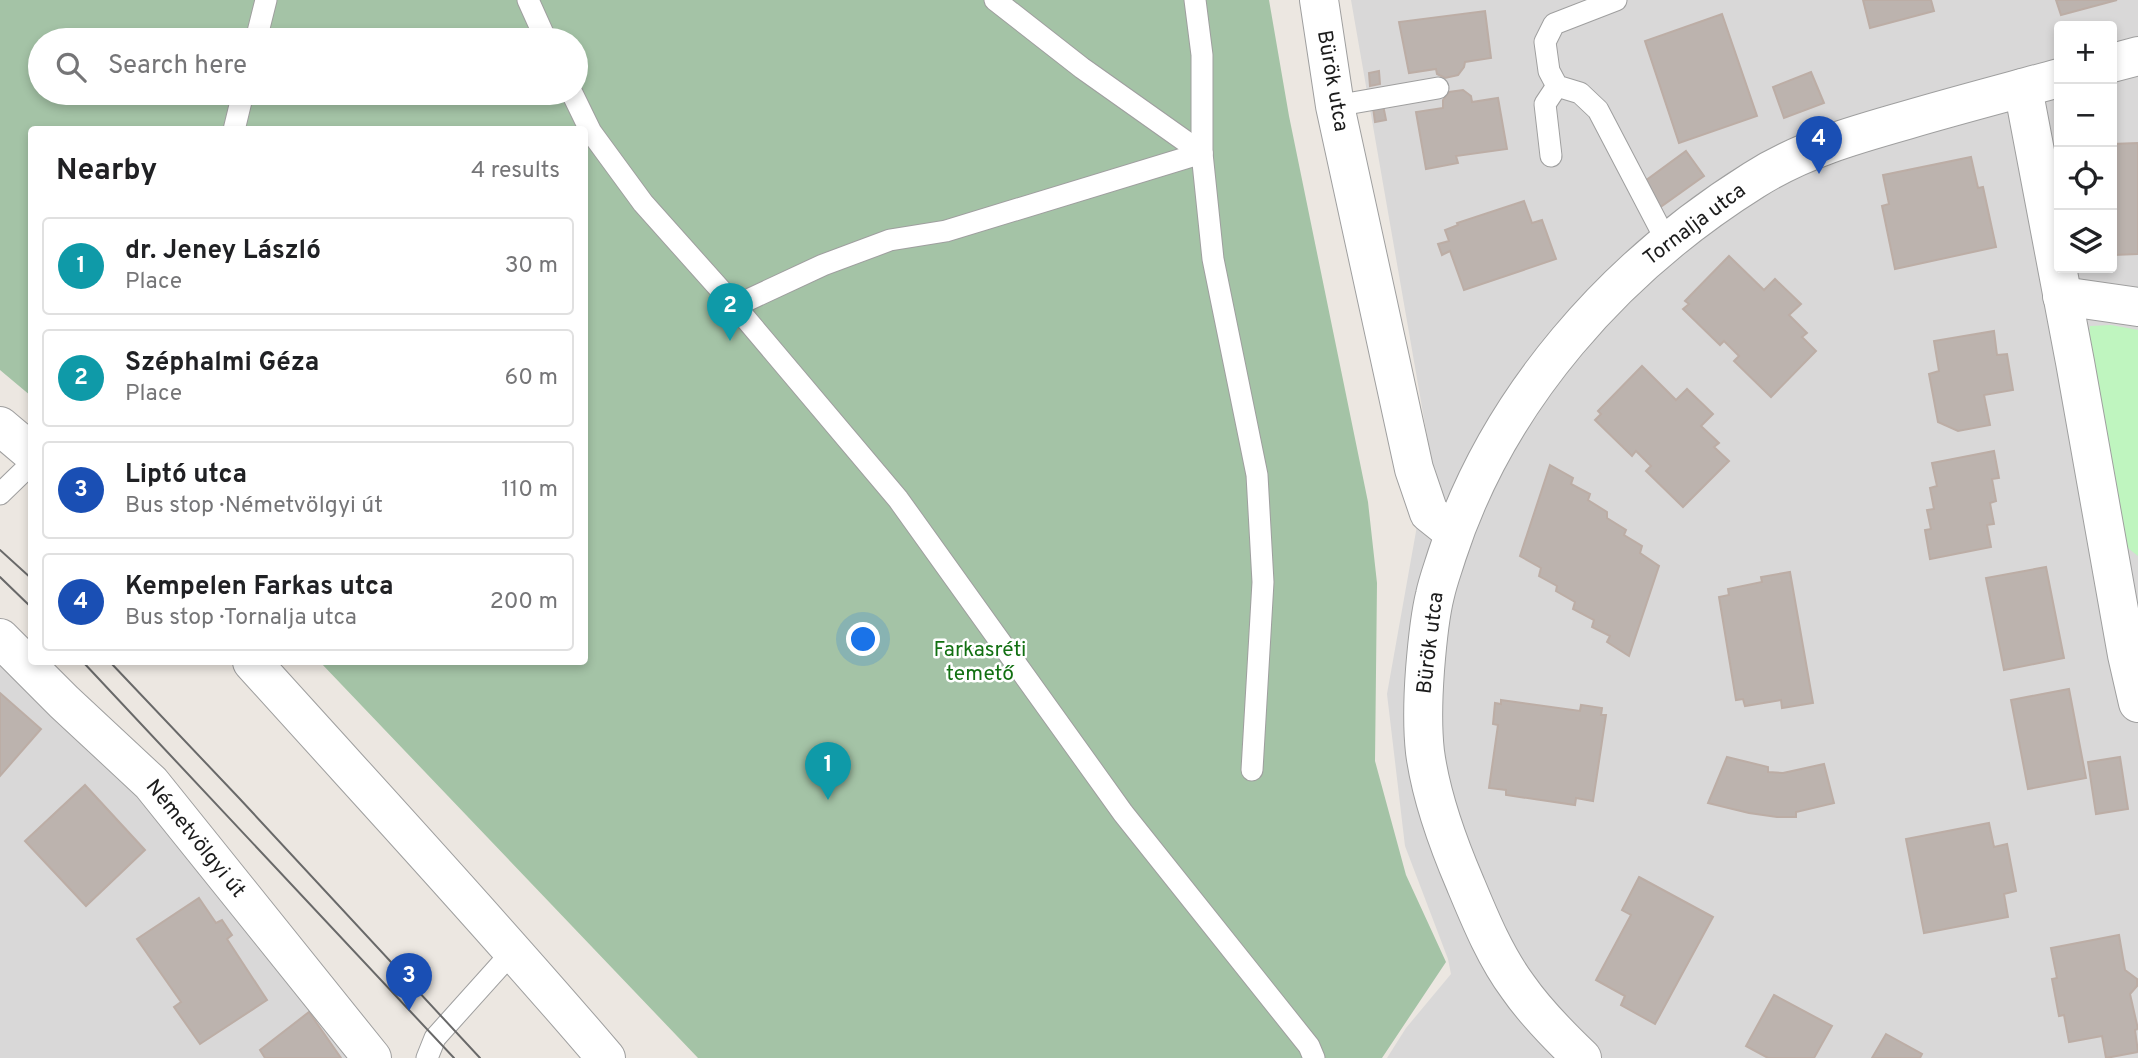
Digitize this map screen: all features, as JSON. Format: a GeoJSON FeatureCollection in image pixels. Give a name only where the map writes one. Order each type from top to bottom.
{"type":"FeatureCollection","features":[{"type":"Feature","properties":{"kind":"street","name":"Bürök utca"},"geometry":{"type":"LineString","coordinates":[[1318,0],[1335,106],[1414,469],[1429,513],[1454,533],[1435,594],[1427,642],[1424,684],[1425,751],[1436,804],[1452,853],[1494,948],[1517,987],[1553,1030],[1583,1058]]}},
{"type":"Feature","properties":{"kind":"street"},"geometry":{"type":"LineString","coordinates":[[2117,62],[2138,56]]}},
{"type":"Feature","properties":{"kind":"street","name":"Tornalja utca"},"geometry":{"type":"LineString","coordinates":[[1454,533],[1472,491],[1508,423],[1555,356],[1614,290],[1667,242],[1717,204],[1757,178],[1799,156],[1844,138],[2054,79]]}},
{"type":"Feature","properties":{"kind":"street"},"geometry":{"type":"LineString","coordinates":[[2023,88],[2138,704]]}},
{"type":"Feature","properties":{"kind":"street"},"geometry":{"type":"LineString","coordinates":[[2062,296],[2138,307]]}},
{"type":"Feature","properties":{"kind":"street"},"geometry":{"type":"LineString","coordinates":[[0,426],[28,450]]}},
{"type":"Feature","properties":{"kind":"street","name":"Németvölgyi út"},"geometry":{"type":"LineString","coordinates":[[0,638],[151,783],[372,1058]]}},
{"type":"Feature","properties":{"kind":"street"},"geometry":{"type":"LineString","coordinates":[[255,665],[514,950],[606,1058]]}},
{"type":"Feature","properties":{"kind":"lane"},"geometry":{"type":"LineString","coordinates":[[259,28],[266,0]]}},
{"type":"Feature","properties":{"kind":"lane"},"geometry":{"type":"LineString","coordinates":[[528,0],[541,28]]}},
{"type":"Feature","properties":{"kind":"lane"},"geometry":{"type":"LineString","coordinates":[[995,0],[1082,68],[1202,153]]}},
{"type":"Feature","properties":{"kind":"lane"},"geometry":{"type":"LineString","coordinates":[[1195,0],[1202,55],[1202,153],[1213,259],[1257,475],[1262,582],[1252,770]]}},
{"type":"Feature","properties":{"kind":"lane"},"geometry":{"type":"LineString","coordinates":[[1616,0],[1554,24],[1545,42],[1549,71],[1557,86],[1580,93],[1598,110],[1667,242]]}},
{"type":"Feature","properties":{"kind":"lane"},"geometry":{"type":"LineString","coordinates":[[1551,156],[1545,104],[1557,86]]}},
{"type":"Feature","properties":{"kind":"lane"},"geometry":{"type":"LineString","coordinates":[[1335,106],[1438,88]]}},
{"type":"Feature","properties":{"kind":"lane"},"geometry":{"type":"LineString","coordinates":[[235,126],[240,105]]}},
{"type":"Feature","properties":{"kind":"lane"},"geometry":{"type":"LineString","coordinates":[[577,105],[585,126]]}},
{"type":"Feature","properties":{"kind":"lane"},"geometry":{"type":"LineString","coordinates":[[588,134],[643,203],[898,499],[1123,813],[1309,1046],[1314,1058]]}},
{"type":"Feature","properties":{"kind":"lane"},"geometry":{"type":"LineString","coordinates":[[734,306],[823,265],[890,240],[946,231],[1202,153]]}},
{"type":"Feature","properties":{"kind":"lane"},"geometry":{"type":"LineString","coordinates":[[0,494],[28,467]]}},
{"type":"Feature","properties":{"kind":"lane"},"geometry":{"type":"LineString","coordinates":[[426,1058],[435,1038],[447,1023],[514,950]]}},
{"type":"Feature","properties":{"kind":"shaded area"},"geometry":{"type":"Polygon","coordinates":[[[1351,0],[2138,0],[2138,1058],[1387,1058],[1406,1028],[1451,974],[1448,959],[1405,846],[1387,694],[1430,453],[1351,0]]]}},
{"type":"Feature","properties":{"kind":"shaded area"},"geometry":{"type":"Polygon","coordinates":[[[0,638],[372,1058],[0,1058],[0,638]]]}},
{"type":"Feature","properties":{"kind":"green space","name":"Farkasréti temető"},"geometry":{"type":"Polygon","coordinates":[[[0,0],[1269,0],[1289,116],[1368,502],[1377,583],[1375,761],[1406,875],[1446,962],[1382,1058],[698,1058],[323,665],[588,665],[588,126],[28,126],[28,393],[0,370],[0,0]]]}},
{"type":"Feature","properties":{"kind":"green space"},"geometry":{"type":"Polygon","coordinates":[[[2111,325],[2138,330],[2138,556],[2124,545],[2086,364],[2090,326],[2111,325]]]}},
{"type":"Feature","properties":{"kind":"building"},"geometry":{"type":"Polygon","coordinates":[[[1863,0],[1931,0],[1934,11],[1870,28],[1863,0]]]}},
{"type":"Feature","properties":{"kind":"building"},"geometry":{"type":"Polygon","coordinates":[[[2056,0],[2117,0],[2061,15],[2056,0]]]}},
{"type":"Feature","properties":{"kind":"building"},"geometry":{"type":"Polygon","coordinates":[[[1485,11],[1491,58],[1465,62],[1458,75],[1445,78],[1437,74],[1436,69],[1409,73],[1399,22],[1485,11]]]}},
{"type":"Feature","properties":{"kind":"building"},"geometry":{"type":"Polygon","coordinates":[[[1722,14],[1757,116],[1679,143],[1645,41],[1722,14]]]}},
{"type":"Feature","properties":{"kind":"building"},"geometry":{"type":"Polygon","coordinates":[[[1379,71],[1380,84],[1370,86],[1369,73],[1379,71]]]}},
{"type":"Feature","properties":{"kind":"building"},"geometry":{"type":"Polygon","coordinates":[[[1811,72],[1824,103],[1784,118],[1773,87],[1811,72]]]}},
{"type":"Feature","properties":{"kind":"building"},"geometry":{"type":"Polygon","coordinates":[[[1463,90],[1471,96],[1472,102],[1498,98],[1507,149],[1456,156],[1458,163],[1426,169],[1416,112],[1443,108],[1443,100],[1449,92],[1463,90]]]}},
{"type":"Feature","properties":{"kind":"building"},"geometry":{"type":"Polygon","coordinates":[[[1383,105],[1386,120],[1375,122],[1373,107],[1383,105]]]}},
{"type":"Feature","properties":{"kind":"building"},"geometry":{"type":"Polygon","coordinates":[[[2138,143],[2138,254],[2117,255],[2117,144],[2138,143]]]}},
{"type":"Feature","properties":{"kind":"building"},"geometry":{"type":"Polygon","coordinates":[[[1686,151],[1704,176],[1659,208],[1641,184],[1686,151]]]}},
{"type":"Feature","properties":{"kind":"building"},"geometry":{"type":"Polygon","coordinates":[[[1971,157],[1978,188],[1983,187],[1996,247],[1895,269],[1882,206],[1889,204],[1883,175],[1971,157]]]}},
{"type":"Feature","properties":{"kind":"building"},"geometry":{"type":"Polygon","coordinates":[[[1524,201],[1532,223],[1542,220],[1556,259],[1464,290],[1450,251],[1442,255],[1438,244],[1449,241],[1445,230],[1458,225],[1457,223],[1524,201]]]}},
{"type":"Feature","properties":{"kind":"building"},"geometry":{"type":"Polygon","coordinates":[[[1729,256],[1764,290],[1775,279],[1801,304],[1789,315],[1807,333],[1802,337],[1816,351],[1771,397],[1734,361],[1739,356],[1724,341],[1720,345],[1683,309],[1689,304],[1685,301],[1729,256]]]}},
{"type":"Feature","properties":{"kind":"building"},"geometry":{"type":"Polygon","coordinates":[[[1994,331],[1997,355],[2007,354],[2013,390],[1984,395],[1990,425],[1958,431],[1938,422],[1929,374],[1939,371],[1934,341],[1994,331]]]}},
{"type":"Feature","properties":{"kind":"building"},"geometry":{"type":"Polygon","coordinates":[[[1642,366],[1676,400],[1687,389],[1713,414],[1701,426],[1719,443],[1714,447],[1729,461],[1683,507],[1646,471],[1651,466],[1636,451],[1632,456],[1595,420],[1601,414],[1598,411],[1642,366]]]}},
{"type":"Feature","properties":{"kind":"building"},"geometry":{"type":"Polygon","coordinates":[[[1994,451],[1999,478],[1992,479],[1996,501],[1990,503],[1994,524],[1987,525],[1991,547],[1930,559],[1925,530],[1931,529],[1927,510],[1934,509],[1930,488],[1937,486],[1932,463],[1994,451]]]}},
{"type":"Feature","properties":{"kind":"building"},"geometry":{"type":"Polygon","coordinates":[[[1550,465],[1573,478],[1571,484],[1590,494],[1588,500],[1607,512],[1607,518],[1626,530],[1624,535],[1642,546],[1640,553],[1659,566],[1629,656],[1607,642],[1610,636],[1592,627],[1594,620],[1573,609],[1575,602],[1556,591],[1557,586],[1539,576],[1541,568],[1520,556],[1550,465]]]}},
{"type":"Feature","properties":{"kind":"building"},"geometry":{"type":"Polygon","coordinates":[[[2046,567],[2064,658],[2004,670],[1986,578],[2046,567]]]}},
{"type":"Feature","properties":{"kind":"building"},"geometry":{"type":"Polygon","coordinates":[[[1790,572],[1813,703],[1782,708],[1781,700],[1745,706],[1743,699],[1736,700],[1719,597],[1729,595],[1728,589],[1762,582],[1761,577],[1790,572]]]}},
{"type":"Feature","properties":{"kind":"building"},"geometry":{"type":"Polygon","coordinates":[[[2069,689],[2086,778],[2028,789],[2011,700],[2069,689]]]}},
{"type":"Feature","properties":{"kind":"building"},"geometry":{"type":"Polygon","coordinates":[[[0,693],[41,729],[0,776],[0,693]]]}},
{"type":"Feature","properties":{"kind":"building"},"geometry":{"type":"Polygon","coordinates":[[[1501,700],[1580,711],[1581,705],[1602,708],[1601,715],[1606,715],[1593,801],[1576,798],[1575,805],[1506,795],[1506,790],[1489,788],[1498,725],[1493,724],[1495,703],[1501,704],[1501,700]]]}},
{"type":"Feature","properties":{"kind":"building"},"geometry":{"type":"Polygon","coordinates":[[[1727,757],[1768,767],[1768,772],[1783,773],[1824,764],[1834,803],[1796,812],[1796,817],[1777,817],[1708,803],[1727,757]]]}},
{"type":"Feature","properties":{"kind":"building"},"geometry":{"type":"Polygon","coordinates":[[[2120,757],[2128,809],[2096,814],[2088,762],[2120,757]]]}},
{"type":"Feature","properties":{"kind":"building"},"geometry":{"type":"Polygon","coordinates":[[[85,785],[145,850],[86,906],[25,841],[85,785]]]}},
{"type":"Feature","properties":{"kind":"building"},"geometry":{"type":"Polygon","coordinates":[[[1989,823],[1994,847],[2007,844],[2016,891],[2004,894],[2008,917],[1924,933],[1906,839],[1989,823]]]}},
{"type":"Feature","properties":{"kind":"building"},"geometry":{"type":"Polygon","coordinates":[[[1639,877],[1713,917],[1655,1024],[1621,1005],[1625,996],[1596,980],[1631,915],[1622,910],[1639,877]]]}},
{"type":"Feature","properties":{"kind":"building"},"geometry":{"type":"Polygon","coordinates":[[[199,898],[216,923],[222,920],[232,935],[227,939],[267,1000],[200,1044],[174,1007],[181,1002],[137,939],[199,898]]]}},
{"type":"Feature","properties":{"kind":"building"},"geometry":{"type":"Polygon","coordinates":[[[2119,935],[2125,970],[2137,979],[2137,986],[2130,994],[2138,1029],[2135,1030],[2138,1052],[2106,1058],[2102,1036],[2069,1042],[2064,1015],[2059,1016],[2052,979],[2057,978],[2051,948],[2119,935]]]}},
{"type":"Feature","properties":{"kind":"building"},"geometry":{"type":"Polygon","coordinates":[[[1774,995],[1832,1026],[1814,1058],[1768,1058],[1746,1046],[1774,995]]]}},
{"type":"Feature","properties":{"kind":"building"},"geometry":{"type":"Polygon","coordinates":[[[309,1012],[341,1058],[265,1058],[260,1050],[309,1012]]]}},
{"type":"Feature","properties":{"kind":"building"},"geometry":{"type":"Polygon","coordinates":[[[1886,1034],[1922,1054],[1920,1058],[1872,1058],[1886,1034]]]}},
{"type":"Feature","properties":{"kind":"tram line"},"geometry":{"type":"LineString","coordinates":[[0,550],[28,575]]}},
{"type":"Feature","properties":{"kind":"tram line"},"geometry":{"type":"LineString","coordinates":[[0,577],[28,604]]}},
{"type":"Feature","properties":{"kind":"tram line"},"geometry":{"type":"LineString","coordinates":[[86,665],[454,1058]]}},
{"type":"Feature","properties":{"kind":"tram line"},"geometry":{"type":"LineString","coordinates":[[113,665],[480,1058]]}},
{"type":"Feature","properties":{"kind":"place","name":"Kempelen Farkas utca"},"geometry":{"type":"Point","coordinates":[1819,174]}},
{"type":"Feature","properties":{"kind":"place","name":"Széphalmi Géza"},"geometry":{"type":"Point","coordinates":[730,341]}},
{"type":"Feature","properties":{"kind":"place","name":"dr. Jeney László"},"geometry":{"type":"Point","coordinates":[828,800]}},
{"type":"Feature","properties":{"kind":"place","name":"Liptó utca"},"geometry":{"type":"Point","coordinates":[409,1011]}}]}
